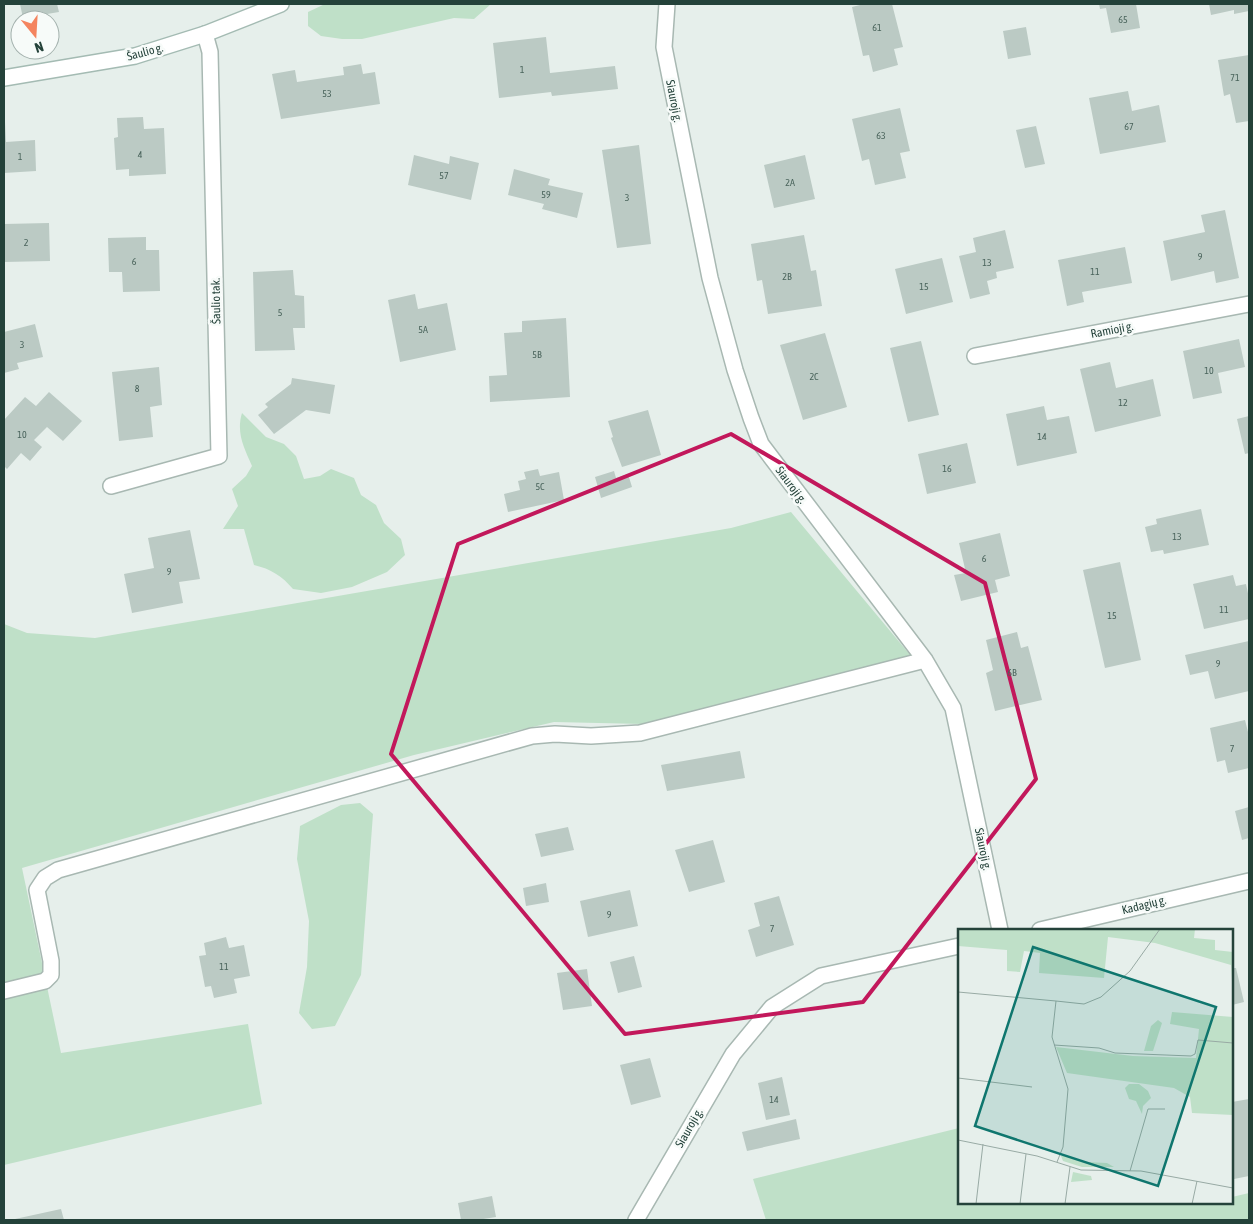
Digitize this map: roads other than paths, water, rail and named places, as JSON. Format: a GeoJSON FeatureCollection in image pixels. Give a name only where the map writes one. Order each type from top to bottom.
{"type":"FeatureCollection","features":[{"type":"Feature","properties":{"kind":"street","name":"Šaulio g."},"geometry":{"type":"LineString","coordinates":[[4,78],[135,56],[204,34],[281,4]]}},
{"type":"Feature","properties":{"kind":"street","name":"Siauroji g."},"geometry":{"type":"LineString","coordinates":[[667,4],[664,47],[710,278],[735,370],[751,418],[761,444],[925,660],[953,708],[1000,929]]}},
{"type":"Feature","properties":{"kind":"street","name":"Šaulio tak."},"geometry":{"type":"LineString","coordinates":[[111,486],[219,456],[210,52],[204,34]]}},
{"type":"Feature","properties":{"kind":"street","name":"Ramioji g."},"geometry":{"type":"LineString","coordinates":[[975,356],[1249,304]]}},
{"type":"Feature","properties":{"kind":"street"},"geometry":{"type":"LineString","coordinates":[[4,991],[45,981],[51,975],[51,962],[37,890],[45,878],[58,870],[532,736],[555,734],[591,736],[640,733],[925,660]]}},
{"type":"Feature","properties":{"kind":"street","name":"Kadagių g."},"geometry":{"type":"LineString","coordinates":[[1044,929],[1249,881]]}},
{"type":"Feature","properties":{"kind":"street","name":"Siauroji g."},"geometry":{"type":"LineString","coordinates":[[636,1220],[733,1054],[772,1007],[821,976],[958,946]]}}]}
